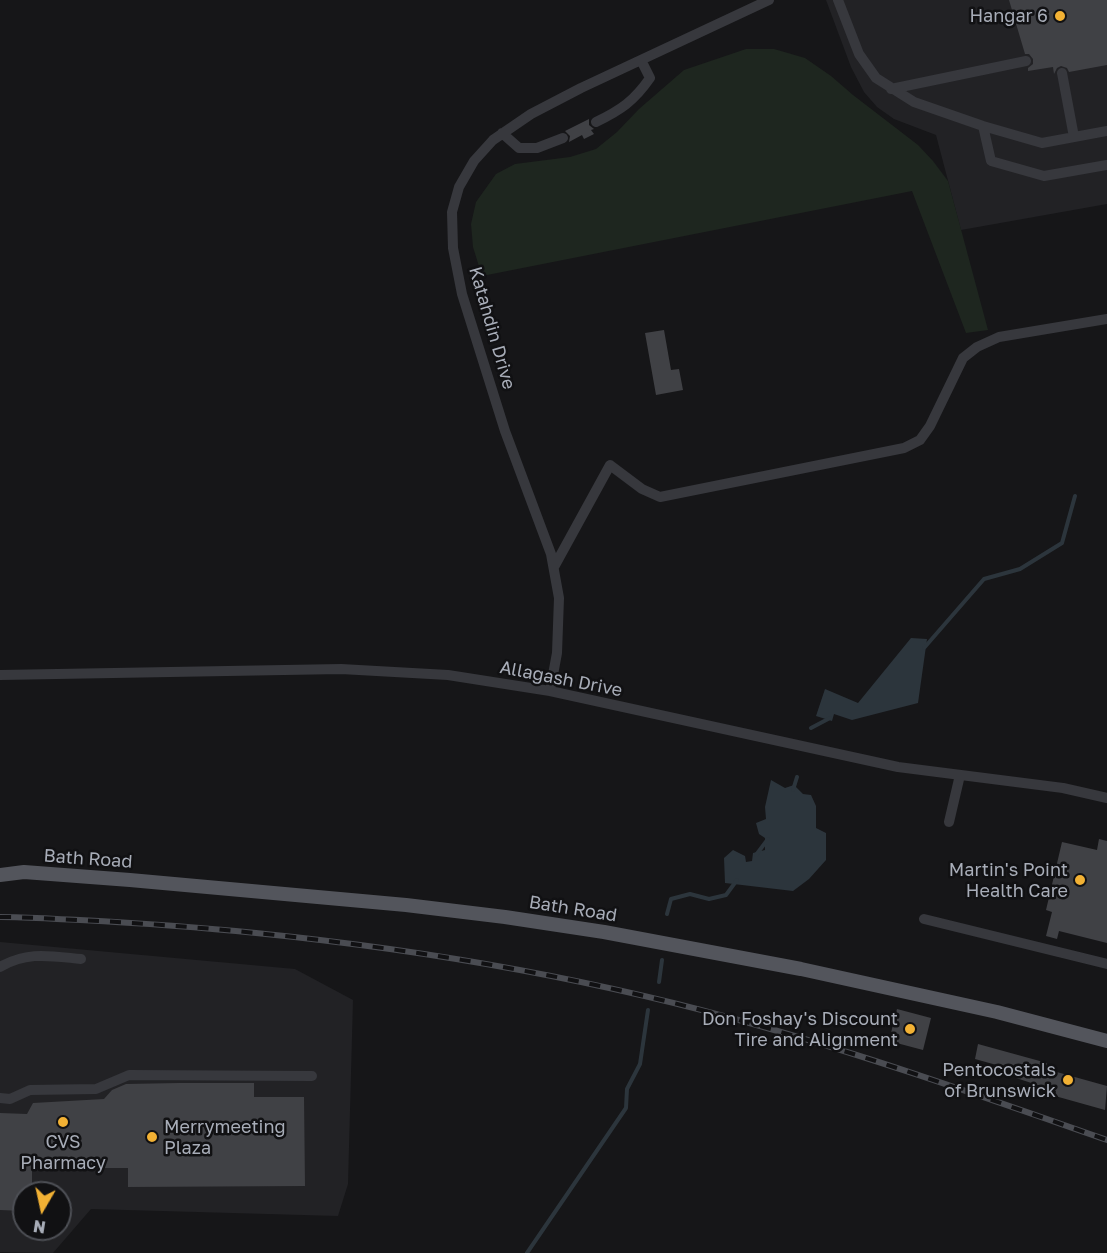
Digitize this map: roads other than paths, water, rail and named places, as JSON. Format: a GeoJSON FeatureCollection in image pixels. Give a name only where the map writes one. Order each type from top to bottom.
{"type":"FeatureCollection","features":[{"type":"Feature","properties":{"kind":"main road","name":"Bath Road"},"geometry":{"type":"LineString","coordinates":[[0,866],[16,867],[24,872]]}},
{"type":"Feature","properties":{"kind":"main road","name":"Bath Road"},"geometry":{"type":"LineString","coordinates":[[0,875],[24,872],[406,905],[604,932],[801,969],[1007,1014],[1107,1041]]}},
{"type":"Feature","properties":{"kind":"street","name":"Katahdin Drive"},"geometry":{"type":"LineString","coordinates":[[550,692],[557,653],[559,598],[554,567],[506,431],[462,294],[453,248],[452,212],[459,186],[474,161],[502,133],[541,109],[769,0]]}},
{"type":"Feature","properties":{"kind":"street"},"geometry":{"type":"LineString","coordinates":[[838,0],[859,54],[876,78],[914,102],[983,126],[1042,143],[1107,131]]}},
{"type":"Feature","properties":{"kind":"street"},"geometry":{"type":"LineString","coordinates":[[596,122],[627,106],[650,78],[641,60]]}},
{"type":"Feature","properties":{"kind":"street"},"geometry":{"type":"LineString","coordinates":[[891,89],[1026,61]]}},
{"type":"Feature","properties":{"kind":"street"},"geometry":{"type":"LineString","coordinates":[[1062,73],[1074,137]]}},
{"type":"Feature","properties":{"kind":"street"},"geometry":{"type":"LineString","coordinates":[[983,126],[991,161],[1044,176],[1107,165]]}},
{"type":"Feature","properties":{"kind":"street"},"geometry":{"type":"LineString","coordinates":[[502,133],[519,148],[537,148],[562,138]]}},
{"type":"Feature","properties":{"kind":"street"},"geometry":{"type":"LineString","coordinates":[[554,567],[610,465],[642,489],[660,497],[904,448],[920,440],[930,426],[963,358],[977,347],[999,337],[1107,318]]}},
{"type":"Feature","properties":{"kind":"street","name":"Allagash Drive"},"geometry":{"type":"LineString","coordinates":[[0,675],[341,669],[448,675],[550,692],[898,767],[1063,788],[1107,798]]}},
{"type":"Feature","properties":{"kind":"street"},"geometry":{"type":"LineString","coordinates":[[949,822],[960,775]]}},
{"type":"Feature","properties":{"kind":"street"},"geometry":{"type":"LineString","coordinates":[[924,919],[1107,964]]}},
{"type":"Feature","properties":{"kind":"street"},"geometry":{"type":"LineString","coordinates":[[0,967],[26,956],[81,958]]}},
{"type":"Feature","properties":{"kind":"street"},"geometry":{"type":"LineString","coordinates":[[0,1098],[10,1099],[30,1089],[96,1089],[129,1075],[312,1076]]}},
{"type":"Feature","properties":{"kind":"waterway"},"geometry":{"type":"LineString","coordinates":[[924,648],[984,579],[1020,569],[1062,543],[1075,496]]}},
{"type":"Feature","properties":{"kind":"waterway"},"geometry":{"type":"LineString","coordinates":[[811,728],[830,718]]}},
{"type":"Feature","properties":{"kind":"waterway"},"geometry":{"type":"LineString","coordinates":[[793,790],[797,777]]}},
{"type":"Feature","properties":{"kind":"waterway"},"geometry":{"type":"LineString","coordinates":[[756,855],[768,839]]}},
{"type":"Feature","properties":{"kind":"waterway"},"geometry":{"type":"LineString","coordinates":[[667,914],[671,899],[690,894],[709,899],[726,895],[737,880]]}},
{"type":"Feature","properties":{"kind":"waterway"},"geometry":{"type":"LineString","coordinates":[[659,982],[662,960]]}},
{"type":"Feature","properties":{"kind":"waterway"},"geometry":{"type":"LineString","coordinates":[[527,1253],[626,1108],[627,1089],[640,1064],[648,1010]]}},
{"type":"Feature","properties":{"kind":"railway"},"geometry":{"type":"LineString","coordinates":[[0,917],[168,925],[320,940],[447,958],[573,980],[698,1009],[804,1039],[934,1080],[1107,1140]]}},
{"type":"Feature","properties":{"kind":"place","name":"Hangar 6"},"geometry":{"type":"Point","coordinates":[1060,16]}},
{"type":"Feature","properties":{"kind":"place","name":"Martin's Point Health Care"},"geometry":{"type":"Point","coordinates":[1080,880]}},
{"type":"Feature","properties":{"kind":"place","name":"Don Foshay's Discount Tire and Alignment"},"geometry":{"type":"Point","coordinates":[910,1029]}},
{"type":"Feature","properties":{"kind":"place","name":"Pentocostals of Brunswick"},"geometry":{"type":"Point","coordinates":[1068,1080]}},
{"type":"Feature","properties":{"kind":"place","name":"CVS Pharmacy"},"geometry":{"type":"Point","coordinates":[63,1122]}},
{"type":"Feature","properties":{"kind":"place","name":"Merrymeeting Plaza"},"geometry":{"type":"Point","coordinates":[152,1137]}}]}
